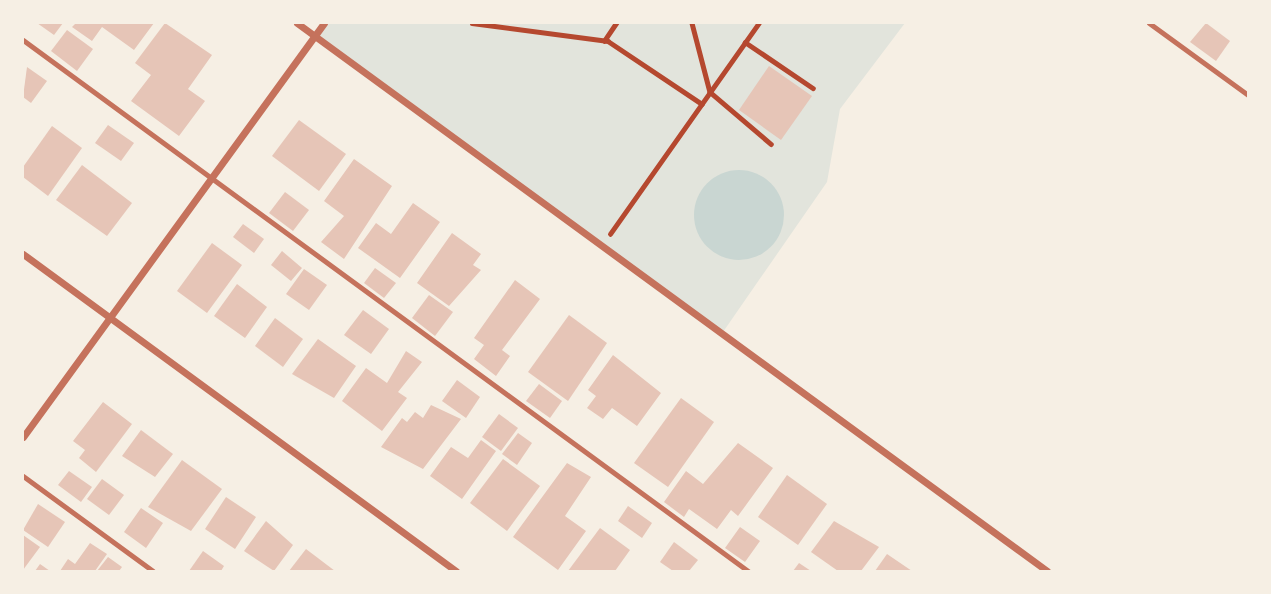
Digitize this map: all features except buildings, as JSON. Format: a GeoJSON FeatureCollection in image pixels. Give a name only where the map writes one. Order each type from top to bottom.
{"type":"FeatureCollection","features":[{"type":"Feature","properties":{"kind":"street"},"geometry":{"type":"LineString","coordinates":[[297,23],[1046,571]]}},
{"type":"Feature","properties":{"kind":"street"},"geometry":{"type":"LineString","coordinates":[[23,437],[324,23]]}},
{"type":"Feature","properties":{"kind":"street"},"geometry":{"type":"LineString","coordinates":[[23,254],[456,571]]}},
{"type":"Feature","properties":{"kind":"lane"},"geometry":{"type":"LineString","coordinates":[[1149,23],[1248,95]]}},
{"type":"Feature","properties":{"kind":"lane"},"geometry":{"type":"LineString","coordinates":[[23,40],[748,571]]}},
{"type":"Feature","properties":{"kind":"lane"},"geometry":{"type":"LineString","coordinates":[[23,476],[153,571]]}},
{"type":"Feature","properties":{"kind":"path"},"geometry":{"type":"LineString","coordinates":[[472,23],[604,41],[702,104]]}},
{"type":"Feature","properties":{"kind":"path"},"geometry":{"type":"LineString","coordinates":[[604,41],[616,23]]}},
{"type":"Feature","properties":{"kind":"path"},"geometry":{"type":"LineString","coordinates":[[692,23],[710,92],[771,144]]}},
{"type":"Feature","properties":{"kind":"path"},"geometry":{"type":"LineString","coordinates":[[601,246],[759,23]]}},
{"type":"Feature","properties":{"kind":"path"},"geometry":{"type":"LineString","coordinates":[[745,42],[813,88]]}},
{"type":"Feature","properties":{"kind":"shaded area"},"geometry":{"type":"Polygon","coordinates":[[[324,23],[905,23],[840,109],[827,182],[723,332],[315,36],[324,23]]]}},
{"type":"Feature","properties":{"kind":"shaded area"},"geometry":{"type":"Polygon","coordinates":[[[739,170],[756,174],[771,183],[780,198],[784,215],[780,232],[771,247],[756,256],[739,260],[722,256],[707,247],[698,232],[694,215],[698,198],[707,183],[722,174],[739,170]]]}}]}
